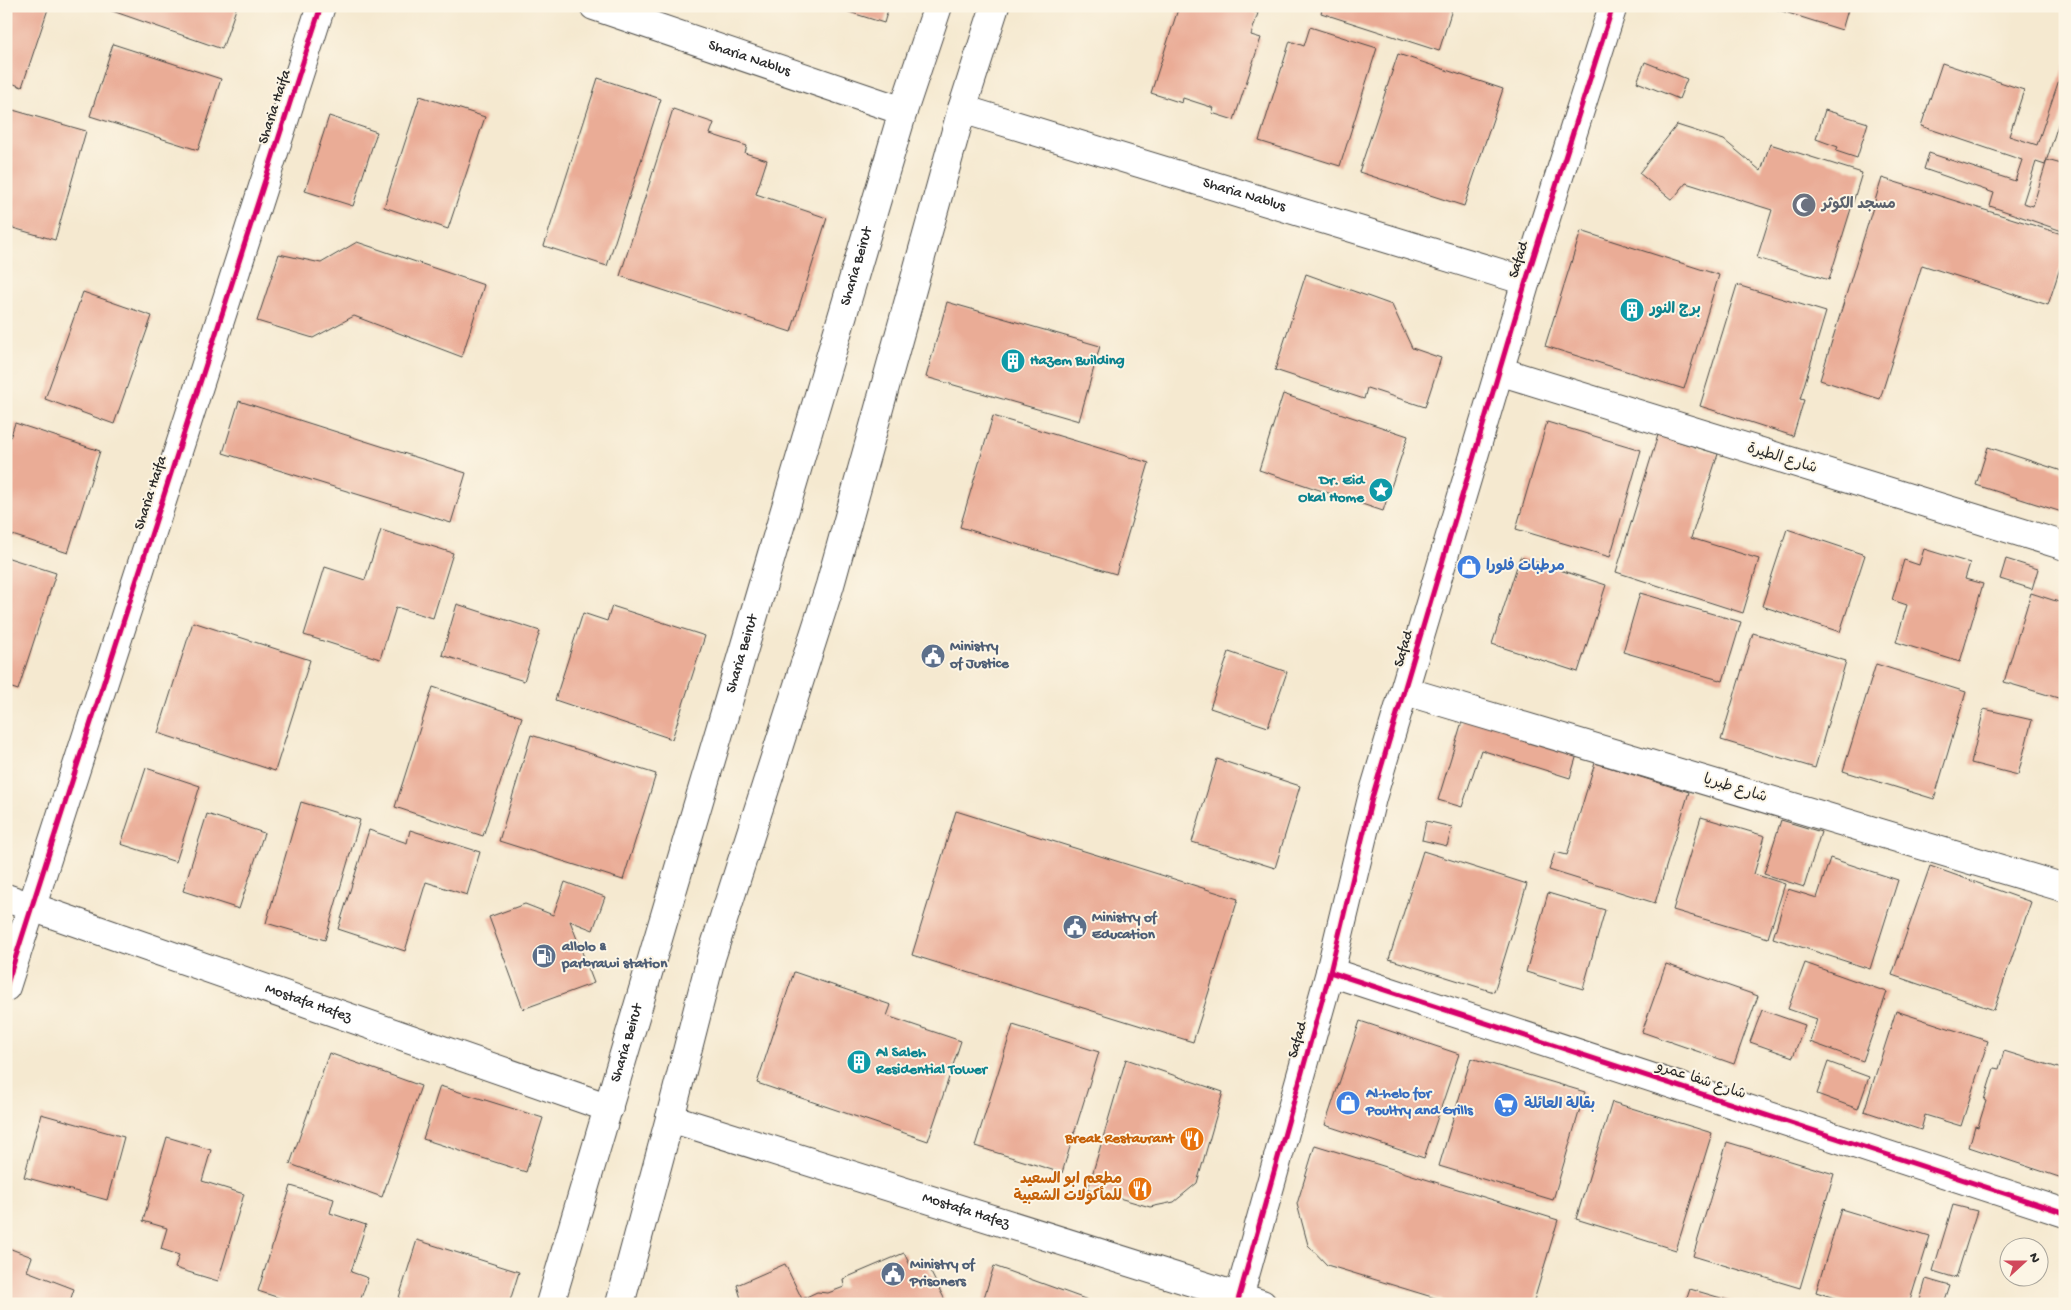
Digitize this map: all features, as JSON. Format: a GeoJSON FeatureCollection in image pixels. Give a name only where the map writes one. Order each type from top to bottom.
{"type":"FeatureCollection","features":[{"type":"Feature","properties":{"kind":"street","name":"Sharia Haifa"},"geometry":{"type":"LineString","coordinates":[[6,987],[321,6]]}},
{"type":"Feature","properties":{"kind":"street","name":"Sharia Nablus"},"geometry":{"type":"LineString","coordinates":[[594,6],[903,111]]}},
{"type":"Feature","properties":{"kind":"street","name":"Sharia Beirut"},"geometry":{"type":"LineString","coordinates":[[550,1304],[903,111],[938,6]]}},
{"type":"Feature","properties":{"kind":"street"},"geometry":{"type":"LineString","coordinates":[[620,1304],[711,958],[830,585],[962,109],[995,6]]}},
{"type":"Feature","properties":{"kind":"street","name":"Safad"},"geometry":{"type":"LineString","coordinates":[[1246,1301],[1330,972],[1372,798],[1526,282],[1613,6]]}},
{"type":"Feature","properties":{"kind":"street","name":"Sharia Nablus"},"geometry":{"type":"LineString","coordinates":[[962,109],[1526,282]]}},
{"type":"Feature","properties":{"kind":"street","name":"شارع الطيرة"},"geometry":{"type":"LineString","coordinates":[[1499,371],[2065,546]]}},
{"type":"Feature","properties":{"kind":"street","name":"شارع طبريا"},"geometry":{"type":"LineString","coordinates":[[1405,691],[2065,888]]}},
{"type":"Feature","properties":{"kind":"street","name":"Mostafa Hafez"},"geometry":{"type":"LineString","coordinates":[[6,898],[609,1108]]}},
{"type":"Feature","properties":{"kind":"street","name":"شارع شفا عمرو"},"geometry":{"type":"LineString","coordinates":[[1330,972],[2065,1213]]}},
{"type":"Feature","properties":{"kind":"street","name":"Mostafa Hafez"},"geometry":{"type":"LineString","coordinates":[[670,1118],[1246,1301]]}},
{"type":"Feature","properties":{"kind":"building"},"geometry":{"type":"Polygon","coordinates":[[[6,6],[49,6],[22,87],[6,81],[6,6]]]}},
{"type":"Feature","properties":{"kind":"building"},"geometry":{"type":"Polygon","coordinates":[[[98,6],[237,6],[222,49],[98,6]]]}},
{"type":"Feature","properties":{"kind":"building"},"geometry":{"type":"Polygon","coordinates":[[[830,6],[889,6],[884,23],[830,6]]]}},
{"type":"Feature","properties":{"kind":"building"},"geometry":{"type":"Polygon","coordinates":[[[1179,6],[1239,6],[1258,13],[1251,35],[1261,38],[1234,120],[1212,113],[1214,108],[1183,98],[1182,103],[1151,93],[1179,6]]]}},
{"type":"Feature","properties":{"kind":"building"},"geometry":{"type":"Polygon","coordinates":[[[1323,6],[1453,6],[1439,51],[1321,13],[1323,6]]]}},
{"type":"Feature","properties":{"kind":"building"},"geometry":{"type":"Polygon","coordinates":[[[1766,6],[1849,6],[1842,30],[1766,6]]]}},
{"type":"Feature","properties":{"kind":"building"},"geometry":{"type":"Polygon","coordinates":[[[1310,27],[1377,48],[1340,166],[1259,141],[1290,41],[1304,46],[1310,27]]]}},
{"type":"Feature","properties":{"kind":"building"},"geometry":{"type":"Polygon","coordinates":[[[113,44],[221,79],[198,150],[90,116],[113,44]]]}},
{"type":"Feature","properties":{"kind":"building"},"geometry":{"type":"Polygon","coordinates":[[[1398,54],[1503,89],[1464,206],[1359,172],[1398,54]]]}},
{"type":"Feature","properties":{"kind":"building"},"geometry":{"type":"Polygon","coordinates":[[[1645,62],[1687,79],[1679,99],[1637,82],[1645,62]]]}},
{"type":"Feature","properties":{"kind":"building"},"geometry":{"type":"Polygon","coordinates":[[[2065,62],[2065,103],[2045,165],[2036,162],[2023,203],[2033,206],[2047,160],[2065,165],[2065,232],[1990,206],[1994,193],[1924,169],[1929,153],[2015,181],[2022,160],[1921,126],[1942,63],[2024,90],[2009,136],[2037,145],[2065,62]]]}},
{"type":"Feature","properties":{"kind":"building"},"geometry":{"type":"Polygon","coordinates":[[[598,78],[661,99],[607,266],[544,246],[598,78]]]}},
{"type":"Feature","properties":{"kind":"building"},"geometry":{"type":"Polygon","coordinates":[[[420,96],[485,117],[448,229],[384,207],[420,96]]]}},
{"type":"Feature","properties":{"kind":"building"},"geometry":{"type":"Polygon","coordinates":[[[6,108],[86,131],[55,240],[6,226],[6,108]]]}},
{"type":"Feature","properties":{"kind":"building"},"geometry":{"type":"Polygon","coordinates":[[[673,109],[714,123],[710,134],[747,146],[745,153],[767,160],[756,194],[827,218],[791,332],[620,276],[673,109]]]}},
{"type":"Feature","properties":{"kind":"building"},"geometry":{"type":"Polygon","coordinates":[[[1825,110],[1868,123],[1857,158],[1836,151],[1838,147],[1816,139],[1825,110]]]}},
{"type":"Feature","properties":{"kind":"building"},"geometry":{"type":"Polygon","coordinates":[[[329,116],[377,132],[353,206],[305,191],[329,116]]]}},
{"type":"Feature","properties":{"kind":"building","name":"مسجد الكوثر"},"geometry":{"type":"Polygon","coordinates":[[[1677,125],[1724,140],[1761,171],[1770,144],[1862,173],[1829,280],[1757,258],[1772,210],[1686,183],[1672,200],[1639,173],[1677,125]]]}},
{"type":"Feature","properties":{"kind":"building"},"geometry":{"type":"Polygon","coordinates":[[[1882,178],[2065,235],[2065,253],[2048,305],[1922,265],[1880,399],[1820,380],[1882,178]]]}},
{"type":"Feature","properties":{"kind":"building","name":"برج النور"},"geometry":{"type":"Polygon","coordinates":[[[1581,231],[1719,275],[1684,389],[1545,346],[1581,231]]]}},
{"type":"Feature","properties":{"kind":"building"},"geometry":{"type":"Polygon","coordinates":[[[357,242],[484,285],[462,357],[354,316],[313,338],[257,321],[279,254],[321,263],[357,242]]]}},
{"type":"Feature","properties":{"kind":"building"},"geometry":{"type":"Polygon","coordinates":[[[1306,274],[1392,305],[1412,348],[1441,358],[1425,407],[1367,388],[1364,399],[1275,370],[1306,274]]]}},
{"type":"Feature","properties":{"kind":"building"},"geometry":{"type":"Polygon","coordinates":[[[1737,285],[1826,312],[1800,399],[1804,400],[1793,436],[1700,406],[1737,285]]]}},
{"type":"Feature","properties":{"kind":"building"},"geometry":{"type":"Polygon","coordinates":[[[83,292],[152,316],[114,424],[45,399],[83,292]]]}},
{"type":"Feature","properties":{"kind":"building","name":"Hazem Building"},"geometry":{"type":"Polygon","coordinates":[[[947,302],[1100,346],[1079,421],[926,377],[947,302]]]}},
{"type":"Feature","properties":{"kind":"building"},"geometry":{"type":"Polygon","coordinates":[[[1283,394],[1408,436],[1383,511],[1259,470],[1283,394]]]}},
{"type":"Feature","properties":{"kind":"building"},"geometry":{"type":"Polygon","coordinates":[[[239,401],[466,473],[451,523],[223,453],[239,401]]]}},
{"type":"Feature","properties":{"kind":"building"},"geometry":{"type":"Polygon","coordinates":[[[993,416],[1149,463],[1116,574],[960,527],[993,416]]]}},
{"type":"Feature","properties":{"kind":"building"},"geometry":{"type":"Polygon","coordinates":[[[1547,422],[1641,450],[1610,557],[1516,529],[1547,422]]]}},
{"type":"Feature","properties":{"kind":"building"},"geometry":{"type":"Polygon","coordinates":[[[15,423],[100,451],[68,553],[6,533],[6,450],[15,423]]]}},
{"type":"Feature","properties":{"kind":"building"},"geometry":{"type":"Polygon","coordinates":[[[1658,435],[1718,454],[1691,538],[1759,559],[1743,613],[1616,572],[1658,435]]]}},
{"type":"Feature","properties":{"kind":"building"},"geometry":{"type":"Polygon","coordinates":[[[1988,447],[2065,472],[2065,513],[1976,485],[1988,447]]]}},
{"type":"Feature","properties":{"kind":"building"},"geometry":{"type":"Polygon","coordinates":[[[1787,529],[1865,555],[1840,632],[1762,606],[1787,529]]]}},
{"type":"Feature","properties":{"kind":"building"},"geometry":{"type":"Polygon","coordinates":[[[381,530],[453,553],[433,618],[396,607],[380,659],[304,635],[325,567],[365,580],[381,530]]]}},
{"type":"Feature","properties":{"kind":"building"},"geometry":{"type":"Polygon","coordinates":[[[1924,549],[1970,563],[1965,579],[1983,584],[1960,662],[1896,642],[1907,605],[1892,600],[1904,560],[1919,565],[1924,549]]]}},
{"type":"Feature","properties":{"kind":"building"},"geometry":{"type":"Polygon","coordinates":[[[6,557],[56,573],[18,690],[6,686],[6,557]]]}},
{"type":"Feature","properties":{"kind":"building"},"geometry":{"type":"Polygon","coordinates":[[[1520,557],[1606,585],[1578,672],[1492,644],[1520,557]]]}},
{"type":"Feature","properties":{"kind":"building"},"geometry":{"type":"Polygon","coordinates":[[[2006,559],[2038,569],[2032,589],[2000,579],[2006,559]]]}},
{"type":"Feature","properties":{"kind":"building"},"geometry":{"type":"Polygon","coordinates":[[[1640,593],[1741,622],[1723,681],[1623,652],[1640,593]]]}},
{"type":"Feature","properties":{"kind":"building"},"geometry":{"type":"Polygon","coordinates":[[[2031,593],[2065,604],[2065,700],[2004,682],[2031,593]]]}},
{"type":"Feature","properties":{"kind":"building"},"geometry":{"type":"Polygon","coordinates":[[[457,604],[540,631],[524,681],[442,655],[457,604]]]}},
{"type":"Feature","properties":{"kind":"building"},"geometry":{"type":"Polygon","coordinates":[[[612,606],[705,636],[672,739],[555,700],[583,613],[607,621],[612,606]]]}},
{"type":"Feature","properties":{"kind":"building"},"geometry":{"type":"Polygon","coordinates":[[[193,622],[310,660],[275,771],[158,733],[193,622]]]}},
{"type":"Feature","properties":{"kind":"building"},"geometry":{"type":"Polygon","coordinates":[[[1753,633],[1846,661],[1815,768],[1721,740],[1753,633]]]}},
{"type":"Feature","properties":{"kind":"building"},"geometry":{"type":"Polygon","coordinates":[[[1229,652],[1287,672],[1268,727],[1210,708],[1229,652]]]}},
{"type":"Feature","properties":{"kind":"building"},"geometry":{"type":"Polygon","coordinates":[[[1876,664],[1966,692],[1934,799],[1843,771],[1876,664]]]}},
{"type":"Feature","properties":{"kind":"building"},"geometry":{"type":"Polygon","coordinates":[[[433,687],[522,717],[483,836],[395,807],[433,687]]]}},
{"type":"Feature","properties":{"kind":"building"},"geometry":{"type":"Polygon","coordinates":[[[1984,709],[2032,720],[2018,775],[1971,763],[1984,709]]]}},
{"type":"Feature","properties":{"kind":"building"},"geometry":{"type":"Polygon","coordinates":[[[1464,715],[1578,751],[1570,778],[1481,750],[1462,807],[1438,800],[1464,715]]]}},
{"type":"Feature","properties":{"kind":"building"},"geometry":{"type":"Polygon","coordinates":[[[531,735],[656,774],[623,880],[499,841],[531,735]]]}},
{"type":"Feature","properties":{"kind":"building"},"geometry":{"type":"Polygon","coordinates":[[[1217,759],[1300,786],[1275,868],[1192,842],[1217,759]]]}},
{"type":"Feature","properties":{"kind":"building"},"geometry":{"type":"Polygon","coordinates":[[[1595,763],[1689,792],[1655,903],[1549,870],[1555,852],[1567,855],[1595,763]]]}},
{"type":"Feature","properties":{"kind":"building"},"geometry":{"type":"Polygon","coordinates":[[[146,768],[200,786],[176,862],[121,844],[146,768]]]}},
{"type":"Feature","properties":{"kind":"building"},"geometry":{"type":"Polygon","coordinates":[[[301,802],[360,820],[325,940],[266,923],[301,802]]]}},
{"type":"Feature","properties":{"kind":"building","name":"Ministry of Education"},"geometry":{"type":"Polygon","coordinates":[[[956,811],[1238,899],[1193,1042],[912,955],[956,811]]]}},
{"type":"Feature","properties":{"kind":"building"},"geometry":{"type":"Polygon","coordinates":[[[207,814],[264,833],[239,909],[183,891],[207,814]]]}},
{"type":"Feature","properties":{"kind":"building"},"geometry":{"type":"Polygon","coordinates":[[[1701,817],[1765,836],[1754,874],[1785,884],[1768,938],[1673,910],[1701,817]]]}},
{"type":"Feature","properties":{"kind":"building"},"geometry":{"type":"Polygon","coordinates":[[[1781,820],[1821,832],[1804,887],[1764,874],[1781,820]]]}},
{"type":"Feature","properties":{"kind":"building"},"geometry":{"type":"Polygon","coordinates":[[[1426,821],[1452,827],[1447,846],[1422,840],[1426,821]]]}},
{"type":"Feature","properties":{"kind":"building"},"geometry":{"type":"Polygon","coordinates":[[[369,830],[407,843],[410,830],[480,852],[467,895],[426,882],[405,951],[338,929],[369,830]]]}},
{"type":"Feature","properties":{"kind":"building"},"geometry":{"type":"Polygon","coordinates":[[[1423,851],[1527,884],[1494,992],[1389,959],[1423,851]]]}},
{"type":"Feature","properties":{"kind":"building"},"geometry":{"type":"Polygon","coordinates":[[[1830,858],[1898,880],[1870,969],[1773,938],[1788,889],[1817,898],[1830,858]]]}},
{"type":"Feature","properties":{"kind":"building"},"geometry":{"type":"Polygon","coordinates":[[[1930,866],[2031,902],[1994,1010],[1892,975],[1930,866]]]}},
{"type":"Feature","properties":{"kind":"building","name":"allolo & parbrawi station"},"geometry":{"type":"Polygon","coordinates":[[[565,882],[605,897],[593,930],[570,921],[594,983],[523,1009],[489,917],[525,904],[553,915],[565,882]]]}},
{"type":"Feature","properties":{"kind":"building"},"geometry":{"type":"Polygon","coordinates":[[[1548,893],[1605,910],[1583,989],[1526,972],[1548,893]]]}},
{"type":"Feature","properties":{"kind":"building"},"geometry":{"type":"Polygon","coordinates":[[[1805,963],[1887,992],[1863,1061],[1810,1042],[1817,1019],[1788,1009],[1805,963]]]}},
{"type":"Feature","properties":{"kind":"building"},"geometry":{"type":"Polygon","coordinates":[[[1666,964],[1758,996],[1734,1064],[1642,1032],[1666,964]]]}},
{"type":"Feature","properties":{"kind":"building","name":"Al Saleh Residential Tower"},"geometry":{"type":"Polygon","coordinates":[[[794,972],[891,1005],[887,1016],[961,1041],[928,1141],[757,1083],[794,972]]]}},
{"type":"Feature","properties":{"kind":"building"},"geometry":{"type":"Polygon","coordinates":[[[1762,1010],[1805,1025],[1793,1057],[1750,1042],[1762,1010]]]}},
{"type":"Feature","properties":{"kind":"building"},"geometry":{"type":"Polygon","coordinates":[[[1896,1011],[1988,1041],[1961,1126],[1925,1115],[1921,1130],[1864,1111],[1896,1011]]]}},
{"type":"Feature","properties":{"kind":"building"},"geometry":{"type":"Polygon","coordinates":[[[1360,1021],[1459,1054],[1424,1158],[1325,1125],[1360,1021]]]}},
{"type":"Feature","properties":{"kind":"building"},"geometry":{"type":"Polygon","coordinates":[[[1013,1025],[1099,1052],[1062,1173],[975,1146],[1013,1025]]]}},
{"type":"Feature","properties":{"kind":"building"},"geometry":{"type":"Polygon","coordinates":[[[2004,1051],[2065,1070],[2065,1179],[1969,1147],[1975,1126],[1978,1127],[1994,1068],[1999,1069],[2004,1051]]]}},
{"type":"Feature","properties":{"kind":"building"},"geometry":{"type":"Polygon","coordinates":[[[329,1053],[421,1086],[382,1197],[290,1164],[329,1053]]]}},
{"type":"Feature","properties":{"kind":"building"},"geometry":{"type":"Polygon","coordinates":[[[1471,1058],[1585,1092],[1553,1200],[1439,1166],[1471,1058]]]}},
{"type":"Feature","properties":{"kind":"building"},"geometry":{"type":"Polygon","coordinates":[[[1126,1059],[1223,1092],[1197,1183],[1174,1202],[1150,1207],[1088,1189],[1126,1059]]]}},
{"type":"Feature","properties":{"kind":"building"},"geometry":{"type":"Polygon","coordinates":[[[1828,1062],[1869,1077],[1858,1109],[1817,1094],[1828,1062]]]}},
{"type":"Feature","properties":{"kind":"building"},"geometry":{"type":"Polygon","coordinates":[[[440,1086],[543,1118],[526,1172],[423,1139],[440,1086]]]}},
{"type":"Feature","properties":{"kind":"building"},"geometry":{"type":"Polygon","coordinates":[[[1612,1102],[1712,1133],[1676,1250],[1576,1219],[1612,1102]]]}},
{"type":"Feature","properties":{"kind":"building"},"geometry":{"type":"Polygon","coordinates":[[[41,1114],[124,1137],[107,1200],[24,1177],[41,1114]]]}},
{"type":"Feature","properties":{"kind":"building"},"geometry":{"type":"Polygon","coordinates":[[[167,1137],[211,1150],[202,1181],[244,1194],[218,1281],[175,1268],[179,1255],[161,1249],[167,1228],[143,1221],[167,1137]]]}},
{"type":"Feature","properties":{"kind":"building"},"geometry":{"type":"Polygon","coordinates":[[[1727,1142],[1834,1174],[1800,1288],[1693,1256],[1727,1142]]]}},
{"type":"Feature","properties":{"kind":"building"},"geometry":{"type":"Polygon","coordinates":[[[1315,1145],[1558,1220],[1533,1304],[1455,1304],[1327,1265],[1308,1245],[1297,1204],[1315,1145]]]}},
{"type":"Feature","properties":{"kind":"building"},"geometry":{"type":"Polygon","coordinates":[[[291,1186],[334,1199],[330,1213],[366,1225],[351,1272],[368,1278],[359,1304],[298,1304],[258,1291],[291,1186]]]}},
{"type":"Feature","properties":{"kind":"building"},"geometry":{"type":"Polygon","coordinates":[[[1953,1205],[1977,1211],[1956,1278],[1933,1271],[1953,1205]]]}},
{"type":"Feature","properties":{"kind":"building"},"geometry":{"type":"Polygon","coordinates":[[[1841,1209],[1930,1236],[1909,1304],[1853,1304],[1816,1292],[1841,1209]]]}},
{"type":"Feature","properties":{"kind":"building"},"geometry":{"type":"Polygon","coordinates":[[[417,1240],[519,1272],[509,1304],[397,1304],[417,1240]]]}},
{"type":"Feature","properties":{"kind":"building"},"geometry":{"type":"Polygon","coordinates":[[[6,1247],[32,1257],[27,1271],[74,1289],[69,1304],[6,1304],[6,1247]]]}},
{"type":"Feature","properties":{"kind":"building","name":"Ministry of Prisoners"},"geometry":{"type":"Polygon","coordinates":[[[904,1253],[912,1269],[926,1263],[946,1302],[748,1304],[742,1302],[737,1285],[785,1264],[802,1299],[817,1292],[828,1293],[844,1287],[843,1279],[904,1253]]]}},
{"type":"Feature","properties":{"kind":"building"},"geometry":{"type":"Polygon","coordinates":[[[994,1266],[1088,1300],[1089,1304],[982,1304],[994,1266]]]}},
{"type":"Feature","properties":{"kind":"building"},"geometry":{"type":"Polygon","coordinates":[[[1926,1279],[1950,1286],[1944,1304],[1919,1304],[1926,1279]]]}},
{"type":"Feature","properties":{"kind":"building"},"geometry":{"type":"Polygon","coordinates":[[[1690,1289],[1738,1303],[1738,1304],[1685,1304],[1690,1289]]]}},
{"type":"Feature","properties":{"kind":"cycle path"},"geometry":{"type":"LineString","coordinates":[[6,987],[321,6]]}},
{"type":"Feature","properties":{"kind":"cycle path"},"geometry":{"type":"LineString","coordinates":[[1237,1304],[1330,972],[1372,798],[1526,281],[1613,6]]}},
{"type":"Feature","properties":{"kind":"cycle path"},"geometry":{"type":"LineString","coordinates":[[1330,972],[2065,1213]]}},
{"type":"Feature","properties":{"kind":"place","name":"مسجد الكوثر"},"geometry":{"type":"Point","coordinates":[1804,205]}},
{"type":"Feature","properties":{"kind":"place","name":"برج النور"},"geometry":{"type":"Point","coordinates":[1632,310]}},
{"type":"Feature","properties":{"kind":"place","name":"Hazem Building"},"geometry":{"type":"Point","coordinates":[1013,361]}},
{"type":"Feature","properties":{"kind":"place","name":"Dr. Eid Okal Home"},"geometry":{"type":"Point","coordinates":[1381,490]}},
{"type":"Feature","properties":{"kind":"place","name":"مرطبات فلورا"},"geometry":{"type":"Point","coordinates":[1469,567]}},
{"type":"Feature","properties":{"kind":"place","name":"Ministry of Justice"},"geometry":{"type":"Point","coordinates":[933,656]}},
{"type":"Feature","properties":{"kind":"place","name":"Ministry of Education"},"geometry":{"type":"Point","coordinates":[1075,927]}},
{"type":"Feature","properties":{"kind":"place","name":"allolo & parbrawi station"},"geometry":{"type":"Point","coordinates":[544,956]}},
{"type":"Feature","properties":{"kind":"place","name":"Al Saleh Residential Tower"},"geometry":{"type":"Point","coordinates":[859,1062]}},
{"type":"Feature","properties":{"kind":"place","name":"Al-helo for Poultry and Grills"},"geometry":{"type":"Point","coordinates":[1348,1103]}},
{"type":"Feature","properties":{"kind":"place","name":"بقالة العائلة"},"geometry":{"type":"Point","coordinates":[1506,1105]}},
{"type":"Feature","properties":{"kind":"place","name":"Break Restaurant"},"geometry":{"type":"Point","coordinates":[1192,1139]}},
{"type":"Feature","properties":{"kind":"place","name":"مطعم ابو السعيد للمأكولات الشعبية"},"geometry":{"type":"Point","coordinates":[1140,1189]}},
{"type":"Feature","properties":{"kind":"place","name":"Ministry of Prisoners"},"geometry":{"type":"Point","coordinates":[893,1274]}}]}
